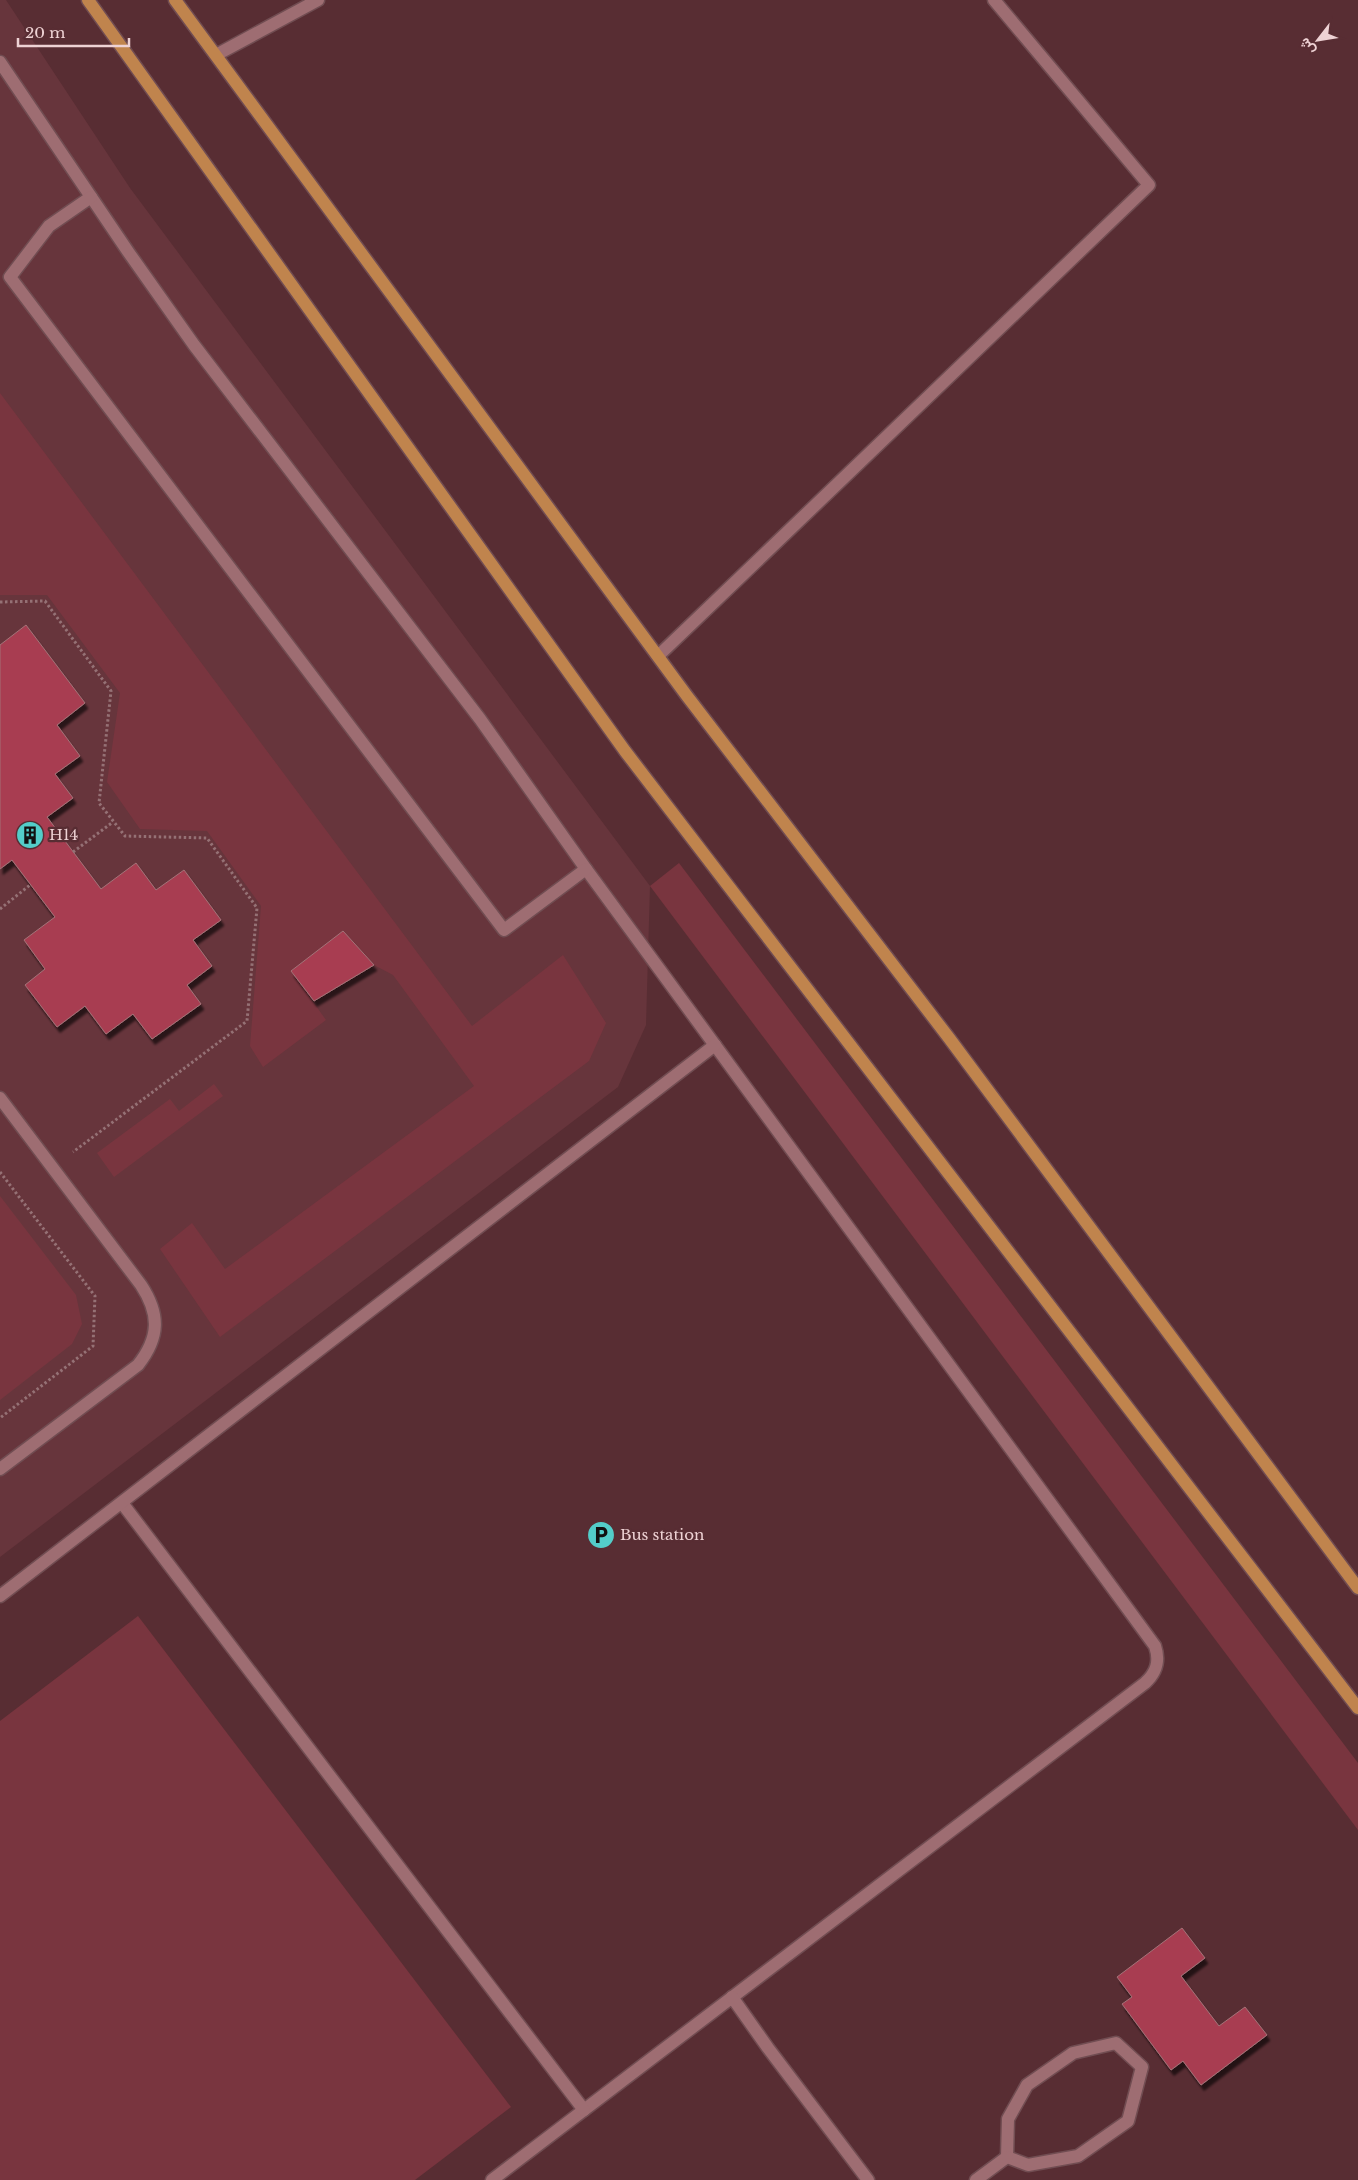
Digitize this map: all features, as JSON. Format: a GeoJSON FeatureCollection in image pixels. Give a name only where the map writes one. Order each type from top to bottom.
{"type":"FeatureCollection","features":[{"type":"Feature","properties":{"kind":"main road"},"geometry":{"type":"LineString","coordinates":[[88,0],[625,751],[1358,1708]]}},
{"type":"Feature","properties":{"kind":"main road"},"geometry":{"type":"LineString","coordinates":[[175,0],[658,656],[949,1038],[1358,1588]]}},
{"type":"Feature","properties":{"kind":"street"},"geometry":{"type":"LineString","coordinates":[[216,55],[318,0]]}},
{"type":"Feature","properties":{"kind":"street"},"geometry":{"type":"LineString","coordinates":[[658,656],[1149,185],[994,0]]}},
{"type":"Feature","properties":{"kind":"street"},"geometry":{"type":"LineString","coordinates":[[0,62],[194,345],[480,719],[586,869],[1155,1646],[1158,1661],[1152,1677],[1145,1683],[492,2180]]}},
{"type":"Feature","properties":{"kind":"street"},"geometry":{"type":"LineString","coordinates":[[91,197],[49,226],[10,277],[504,930],[586,869]]}},
{"type":"Feature","properties":{"kind":"street"},"geometry":{"type":"LineString","coordinates":[[0,1596],[715,1045]]}},
{"type":"Feature","properties":{"kind":"street"},"geometry":{"type":"LineString","coordinates":[[0,1098],[149,1297],[154,1311],[155,1326],[153,1340],[147,1353],[138,1364],[0,1469]]}},
{"type":"Feature","properties":{"kind":"street"},"geometry":{"type":"LineString","coordinates":[[122,1503],[584,2110]]}},
{"type":"Feature","properties":{"kind":"street"},"geometry":{"type":"LineString","coordinates":[[732,1997],[768,2048],[868,2180]]}},
{"type":"Feature","properties":{"kind":"street"},"geometry":{"type":"LineString","coordinates":[[1116,2043],[1142,2067],[1128,2121],[1078,2156],[1028,2165],[1007,2157],[1008,2119],[1027,2085],[1073,2053],[1116,2043]]}},
{"type":"Feature","properties":{"kind":"street"},"geometry":{"type":"LineString","coordinates":[[976,2180],[1007,2157]]}},
{"type":"Feature","properties":{"kind":"path"},"geometry":{"type":"LineString","coordinates":[[0,602],[44,601],[111,691],[99,803],[124,836],[207,838],[257,908],[247,1022],[52,1168]]}},
{"type":"Feature","properties":{"kind":"path"},"geometry":{"type":"LineString","coordinates":[[73,852],[113,822]]}},
{"type":"Feature","properties":{"kind":"path"},"geometry":{"type":"LineString","coordinates":[[0,909],[30,885]]}},
{"type":"Feature","properties":{"kind":"path"},"geometry":{"type":"LineString","coordinates":[[0,1172],[95,1296],[93,1346],[0,1418]]}},
{"type":"Feature","properties":{"kind":"shaded area"},"geometry":{"type":"Polygon","coordinates":[[[0,0],[6,0],[130,188],[650,886],[646,1025],[618,1087],[0,1557],[0,0]]]}},
{"type":"Feature","properties":{"kind":"shaded area"},"geometry":{"type":"Polygon","coordinates":[[[0,393],[472,1026],[563,955],[606,1023],[589,1061],[220,1337],[160,1249],[192,1223],[225,1269],[474,1086],[393,975],[374,965],[343,931],[291,971],[326,1020],[263,1067],[250,1046],[261,906],[207,831],[140,829],[107,782],[120,693],[47,595],[0,595],[0,393]]]}},
{"type":"Feature","properties":{"kind":"shaded area"},"geometry":{"type":"Polygon","coordinates":[[[679,863],[1358,1763],[1358,1830],[650,886],[679,863]]]}},
{"type":"Feature","properties":{"kind":"shaded area"},"geometry":{"type":"Polygon","coordinates":[[[214,1084],[223,1096],[114,1177],[97,1153],[170,1099],[179,1111],[214,1084]]]}},
{"type":"Feature","properties":{"kind":"shaded area"},"geometry":{"type":"Polygon","coordinates":[[[0,1196],[76,1295],[82,1324],[72,1344],[0,1400],[0,1196]]]}},
{"type":"Feature","properties":{"kind":"shaded area"},"geometry":{"type":"Polygon","coordinates":[[[138,1616],[511,2107],[415,2180],[0,2180],[0,1721],[138,1616]]]}},
{"type":"Feature","properties":{"kind":"building","name":"H14"},"geometry":{"type":"Polygon","coordinates":[[[26,625],[85,703],[57,725],[80,756],[55,774],[73,798],[47,817],[101,889],[136,863],[156,890],[184,870],[221,920],[193,940],[212,966],[187,985],[201,1004],[152,1039],[133,1014],[106,1034],[85,1006],[57,1027],[25,985],[45,969],[24,940],[55,917],[12,860],[0,869],[0,645],[26,625]]]}},
{"type":"Feature","properties":{"kind":"building"},"geometry":{"type":"Polygon","coordinates":[[[343,931],[374,965],[314,1001],[291,971],[343,931]]]}},
{"type":"Feature","properties":{"kind":"building"},"geometry":{"type":"Polygon","coordinates":[[[1182,1928],[1205,1958],[1181,1976],[1219,2026],[1245,2007],[1267,2035],[1201,2085],[1183,2061],[1171,2070],[1122,2004],[1132,1997],[1117,1977],[1182,1928]]]}},
{"type":"Feature","properties":{"kind":"place","name":"H14"},"geometry":{"type":"Point","coordinates":[30,835]}},
{"type":"Feature","properties":{"kind":"place","name":"Bus station"},"geometry":{"type":"Point","coordinates":[601,1535]}}]}
